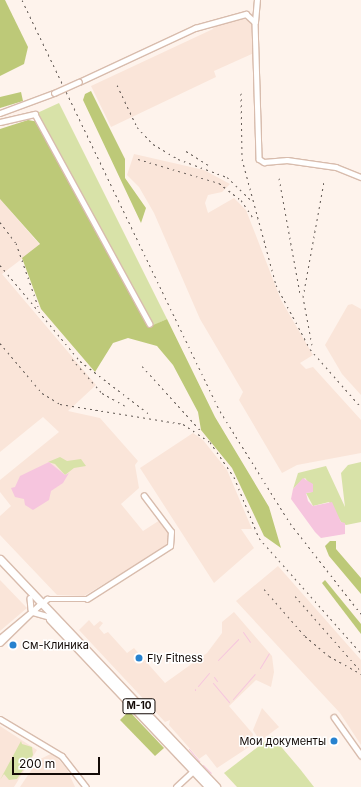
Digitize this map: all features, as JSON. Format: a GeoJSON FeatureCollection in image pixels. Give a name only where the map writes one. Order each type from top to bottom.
{"type":"FeatureCollection","features":[{"type":"Feature","properties":{"kind":"highway","name":"М-10"},"geometry":{"type":"LineString","coordinates":[[0,559],[36,607],[195,768],[216,787]]}},
{"type":"Feature","properties":{"kind":"highway","name":"М-10"},"geometry":{"type":"LineString","coordinates":[[0,566],[30,598],[36,607],[47,616],[195,768],[209,787]]}},
{"type":"Feature","properties":{"kind":"street"},"geometry":{"type":"LineString","coordinates":[[257,0],[255,22],[259,159],[264,162],[288,160],[336,167],[361,177]]}},
{"type":"Feature","properties":{"kind":"street"},"geometry":{"type":"LineString","coordinates":[[0,113],[54,93],[195,28],[241,14],[255,22]]}},
{"type":"Feature","properties":{"kind":"street"},"geometry":{"type":"LineString","coordinates":[[0,122],[35,114],[150,324]]}},
{"type":"Feature","properties":{"kind":"street"},"geometry":{"type":"LineString","coordinates":[[0,638],[47,599],[88,599],[171,544],[171,532],[144,496]]}},
{"type":"Feature","properties":{"kind":"street"},"geometry":{"type":"LineString","coordinates":[[0,643],[36,607]]}},
{"type":"Feature","properties":{"kind":"street"},"geometry":{"type":"LineString","coordinates":[[334,717],[361,755]]}},
{"type":"Feature","properties":{"kind":"street"},"geometry":{"type":"LineString","coordinates":[[0,719],[62,756],[86,787]]}},
{"type":"Feature","properties":{"kind":"street"},"geometry":{"type":"LineString","coordinates":[[176,787],[195,768]]}},
{"type":"Feature","properties":{"kind":"shaded area"},"geometry":{"type":"Polygon","coordinates":[[[243,18],[254,25],[254,53],[214,71],[216,77],[111,127],[91,86],[213,29],[215,25],[243,18]]]}},
{"type":"Feature","properties":{"kind":"shaded area"},"geometry":{"type":"Polygon","coordinates":[[[134,154],[204,170],[230,184],[222,192],[208,195],[205,203],[208,213],[234,198],[246,210],[281,300],[313,355],[300,363],[306,369],[313,367],[361,420],[361,453],[297,465],[282,473],[239,400],[243,392],[200,319],[154,213],[139,187],[127,175],[134,154]]]}},
{"type":"Feature","properties":{"kind":"shaded area"},"geometry":{"type":"Polygon","coordinates":[[[0,199],[40,245],[2,274],[96,385],[68,411],[100,418],[138,461],[135,465],[139,488],[121,504],[143,531],[160,520],[169,533],[168,543],[162,549],[84,596],[57,595],[0,535],[0,516],[11,506],[0,492],[0,480],[59,432],[43,417],[0,452],[0,199]]]}},
{"type":"Feature","properties":{"kind":"shaded area"},"geometry":{"type":"Polygon","coordinates":[[[352,304],[361,309],[361,395],[342,374],[325,345],[348,305],[352,304]]]}},
{"type":"Feature","properties":{"kind":"shaded area"},"geometry":{"type":"Polygon","coordinates":[[[193,433],[203,440],[227,470],[252,529],[241,529],[254,548],[214,583],[140,468],[193,433]]]}},
{"type":"Feature","properties":{"kind":"shaded area"},"geometry":{"type":"Polygon","coordinates":[[[49,462],[65,475],[69,473],[63,483],[51,491],[49,500],[33,510],[25,505],[24,499],[15,497],[11,488],[15,487],[20,476],[49,462]]]}},
{"type":"Feature","properties":{"kind":"shaded area"},"geometry":{"type":"Polygon","coordinates":[[[303,478],[313,484],[313,492],[306,493],[308,501],[313,506],[332,502],[341,522],[345,523],[345,534],[321,538],[315,532],[291,499],[293,489],[303,478]]]}},
{"type":"Feature","properties":{"kind":"shaded area"},"geometry":{"type":"Polygon","coordinates":[[[278,566],[361,660],[361,745],[340,713],[236,601],[278,566]]]}},
{"type":"Feature","properties":{"kind":"shaded area"},"geometry":{"type":"Polygon","coordinates":[[[0,580],[27,608],[0,631],[0,580]]]}},
{"type":"Feature","properties":{"kind":"shaded area"},"geometry":{"type":"Polygon","coordinates":[[[234,612],[272,656],[274,672],[271,687],[256,680],[229,706],[253,734],[252,745],[217,768],[206,754],[199,759],[169,725],[170,720],[165,722],[79,630],[89,620],[94,626],[100,621],[103,623],[99,628],[104,634],[108,632],[127,653],[134,648],[165,683],[207,653],[222,633],[222,622],[234,612]]]}},
{"type":"Feature","properties":{"kind":"shaded area"},"geometry":{"type":"Polygon","coordinates":[[[262,708],[279,727],[260,741],[253,730],[262,708]]]}},
{"type":"Feature","properties":{"kind":"shaded area"},"geometry":{"type":"Polygon","coordinates":[[[0,726],[37,750],[14,787],[0,787],[0,726]]]}},
{"type":"Feature","properties":{"kind":"shaded area"},"geometry":{"type":"Polygon","coordinates":[[[53,753],[67,769],[75,787],[20,787],[38,760],[53,753]]]}},
{"type":"Feature","properties":{"kind":"green space"},"geometry":{"type":"Polygon","coordinates":[[[0,0],[5,0],[28,47],[24,64],[0,76],[0,0]]]}},
{"type":"Feature","properties":{"kind":"green space"},"geometry":{"type":"Polygon","coordinates":[[[91,91],[125,159],[125,178],[146,208],[141,223],[83,100],[85,94],[91,91]]]}},
{"type":"Feature","properties":{"kind":"green space"},"geometry":{"type":"Polygon","coordinates":[[[21,92],[23,101],[0,108],[0,97],[21,92]]]}},
{"type":"Feature","properties":{"kind":"green space"},"geometry":{"type":"Polygon","coordinates":[[[59,103],[167,319],[152,326],[35,114],[59,103]]]}},
{"type":"Feature","properties":{"kind":"green space"},"geometry":{"type":"Polygon","coordinates":[[[28,120],[39,122],[151,326],[167,319],[215,417],[269,507],[281,548],[264,536],[232,468],[201,430],[198,412],[173,365],[157,346],[128,338],[113,343],[95,372],[41,309],[22,258],[40,244],[0,199],[0,129],[28,120]]]}},
{"type":"Feature","properties":{"kind":"green space"},"geometry":{"type":"Polygon","coordinates":[[[60,457],[67,461],[81,459],[86,466],[74,468],[65,475],[55,464],[48,462],[60,457]]]}},
{"type":"Feature","properties":{"kind":"green space"},"geometry":{"type":"Polygon","coordinates":[[[361,462],[361,522],[346,525],[341,522],[329,502],[313,506],[306,493],[312,492],[312,487],[305,478],[293,489],[298,473],[326,466],[345,507],[341,473],[348,465],[361,462]]]}},
{"type":"Feature","properties":{"kind":"green space"},"geometry":{"type":"Polygon","coordinates":[[[330,541],[336,541],[336,549],[361,578],[361,594],[329,556],[325,546],[330,541]]]}},
{"type":"Feature","properties":{"kind":"green space"},"geometry":{"type":"Polygon","coordinates":[[[325,580],[361,624],[361,634],[322,583],[325,580]]]}},
{"type":"Feature","properties":{"kind":"green space"},"geometry":{"type":"Polygon","coordinates":[[[129,711],[164,748],[155,756],[120,720],[129,711]]]}},
{"type":"Feature","properties":{"kind":"green space"},"geometry":{"type":"Polygon","coordinates":[[[272,736],[314,787],[237,787],[224,773],[272,736]]]}},
{"type":"Feature","properties":{"kind":"green space"},"geometry":{"type":"Polygon","coordinates":[[[21,741],[22,744],[32,747],[33,755],[17,779],[9,780],[4,774],[0,780],[21,741]]]}},
{"type":"Feature","properties":{"kind":"waterway"},"geometry":{"type":"LineString","coordinates":[[243,632],[250,642]]}},
{"type":"Feature","properties":{"kind":"waterway"},"geometry":{"type":"LineString","coordinates":[[218,660],[238,639]]}},
{"type":"Feature","properties":{"kind":"waterway"},"geometry":{"type":"LineString","coordinates":[[260,668],[269,653]]}},
{"type":"Feature","properties":{"kind":"waterway"},"geometry":{"type":"LineString","coordinates":[[198,686],[209,673]]}},
{"type":"Feature","properties":{"kind":"waterway"},"geometry":{"type":"LineString","coordinates":[[233,699],[255,674]]}},
{"type":"Feature","properties":{"kind":"waterway"},"geometry":{"type":"LineString","coordinates":[[214,677],[217,681]]}},
{"type":"Feature","properties":{"kind":"waterway"},"geometry":{"type":"LineString","coordinates":[[213,683],[229,702]]}},
{"type":"Feature","properties":{"kind":"waterway"},"geometry":{"type":"LineString","coordinates":[[189,749],[199,761]]}},
{"type":"Feature","properties":{"kind":"waterway"},"geometry":{"type":"LineString","coordinates":[[203,765],[211,773]]}},
{"type":"Feature","properties":{"kind":"railway"},"geometry":{"type":"LineString","coordinates":[[22,0],[220,411],[290,523],[361,614]]}},
{"type":"Feature","properties":{"kind":"railway"},"geometry":{"type":"LineString","coordinates":[[117,85],[137,127],[153,144],[178,159],[227,177],[250,199]]}},
{"type":"Feature","properties":{"kind":"railway"},"geometry":{"type":"LineString","coordinates":[[241,93],[242,159],[276,285],[310,349],[361,407]]}},
{"type":"Feature","properties":{"kind":"railway"},"geometry":{"type":"LineString","coordinates":[[186,151],[210,166]]}},
{"type":"Feature","properties":{"kind":"railway"},"geometry":{"type":"LineString","coordinates":[[138,159],[219,183],[241,200],[254,219]]}},
{"type":"Feature","properties":{"kind":"railway"},"geometry":{"type":"LineString","coordinates":[[279,178],[300,294]]}},
{"type":"Feature","properties":{"kind":"railway"},"geometry":{"type":"LineString","coordinates":[[312,345],[303,297],[324,182]]}},
{"type":"Feature","properties":{"kind":"railway"},"geometry":{"type":"LineString","coordinates":[[0,222],[16,243],[38,306]]}},
{"type":"Feature","properties":{"kind":"railway"},"geometry":{"type":"LineString","coordinates":[[0,265],[80,361],[149,414]]}},
{"type":"Feature","properties":{"kind":"railway"},"geometry":{"type":"LineString","coordinates":[[0,343],[42,393],[60,404],[183,424],[210,442],[234,477],[259,538],[361,653]]}},
{"type":"Feature","properties":{"kind":"railway"},"geometry":{"type":"LineString","coordinates":[[72,359],[102,393],[125,406]]}},
{"type":"Feature","properties":{"kind":"railway"},"geometry":{"type":"LineString","coordinates":[[142,366],[201,431]]}},
{"type":"Feature","properties":{"kind":"railway"},"geometry":{"type":"LineString","coordinates":[[264,589],[305,636],[329,656],[361,674]]}},
{"type":"Feature","properties":{"kind":"railway"},"geometry":{"type":"LineString","coordinates":[[295,596],[359,669]]}},
{"type":"Feature","properties":{"kind":"place","name":"См-Клиника"},"geometry":{"type":"Point","coordinates":[13,645]}},
{"type":"Feature","properties":{"kind":"place","name":"Fly Fitness"},"geometry":{"type":"Point","coordinates":[139,658]}},
{"type":"Feature","properties":{"kind":"place","name":"Мои документы"},"geometry":{"type":"Point","coordinates":[334,741]}}]}
